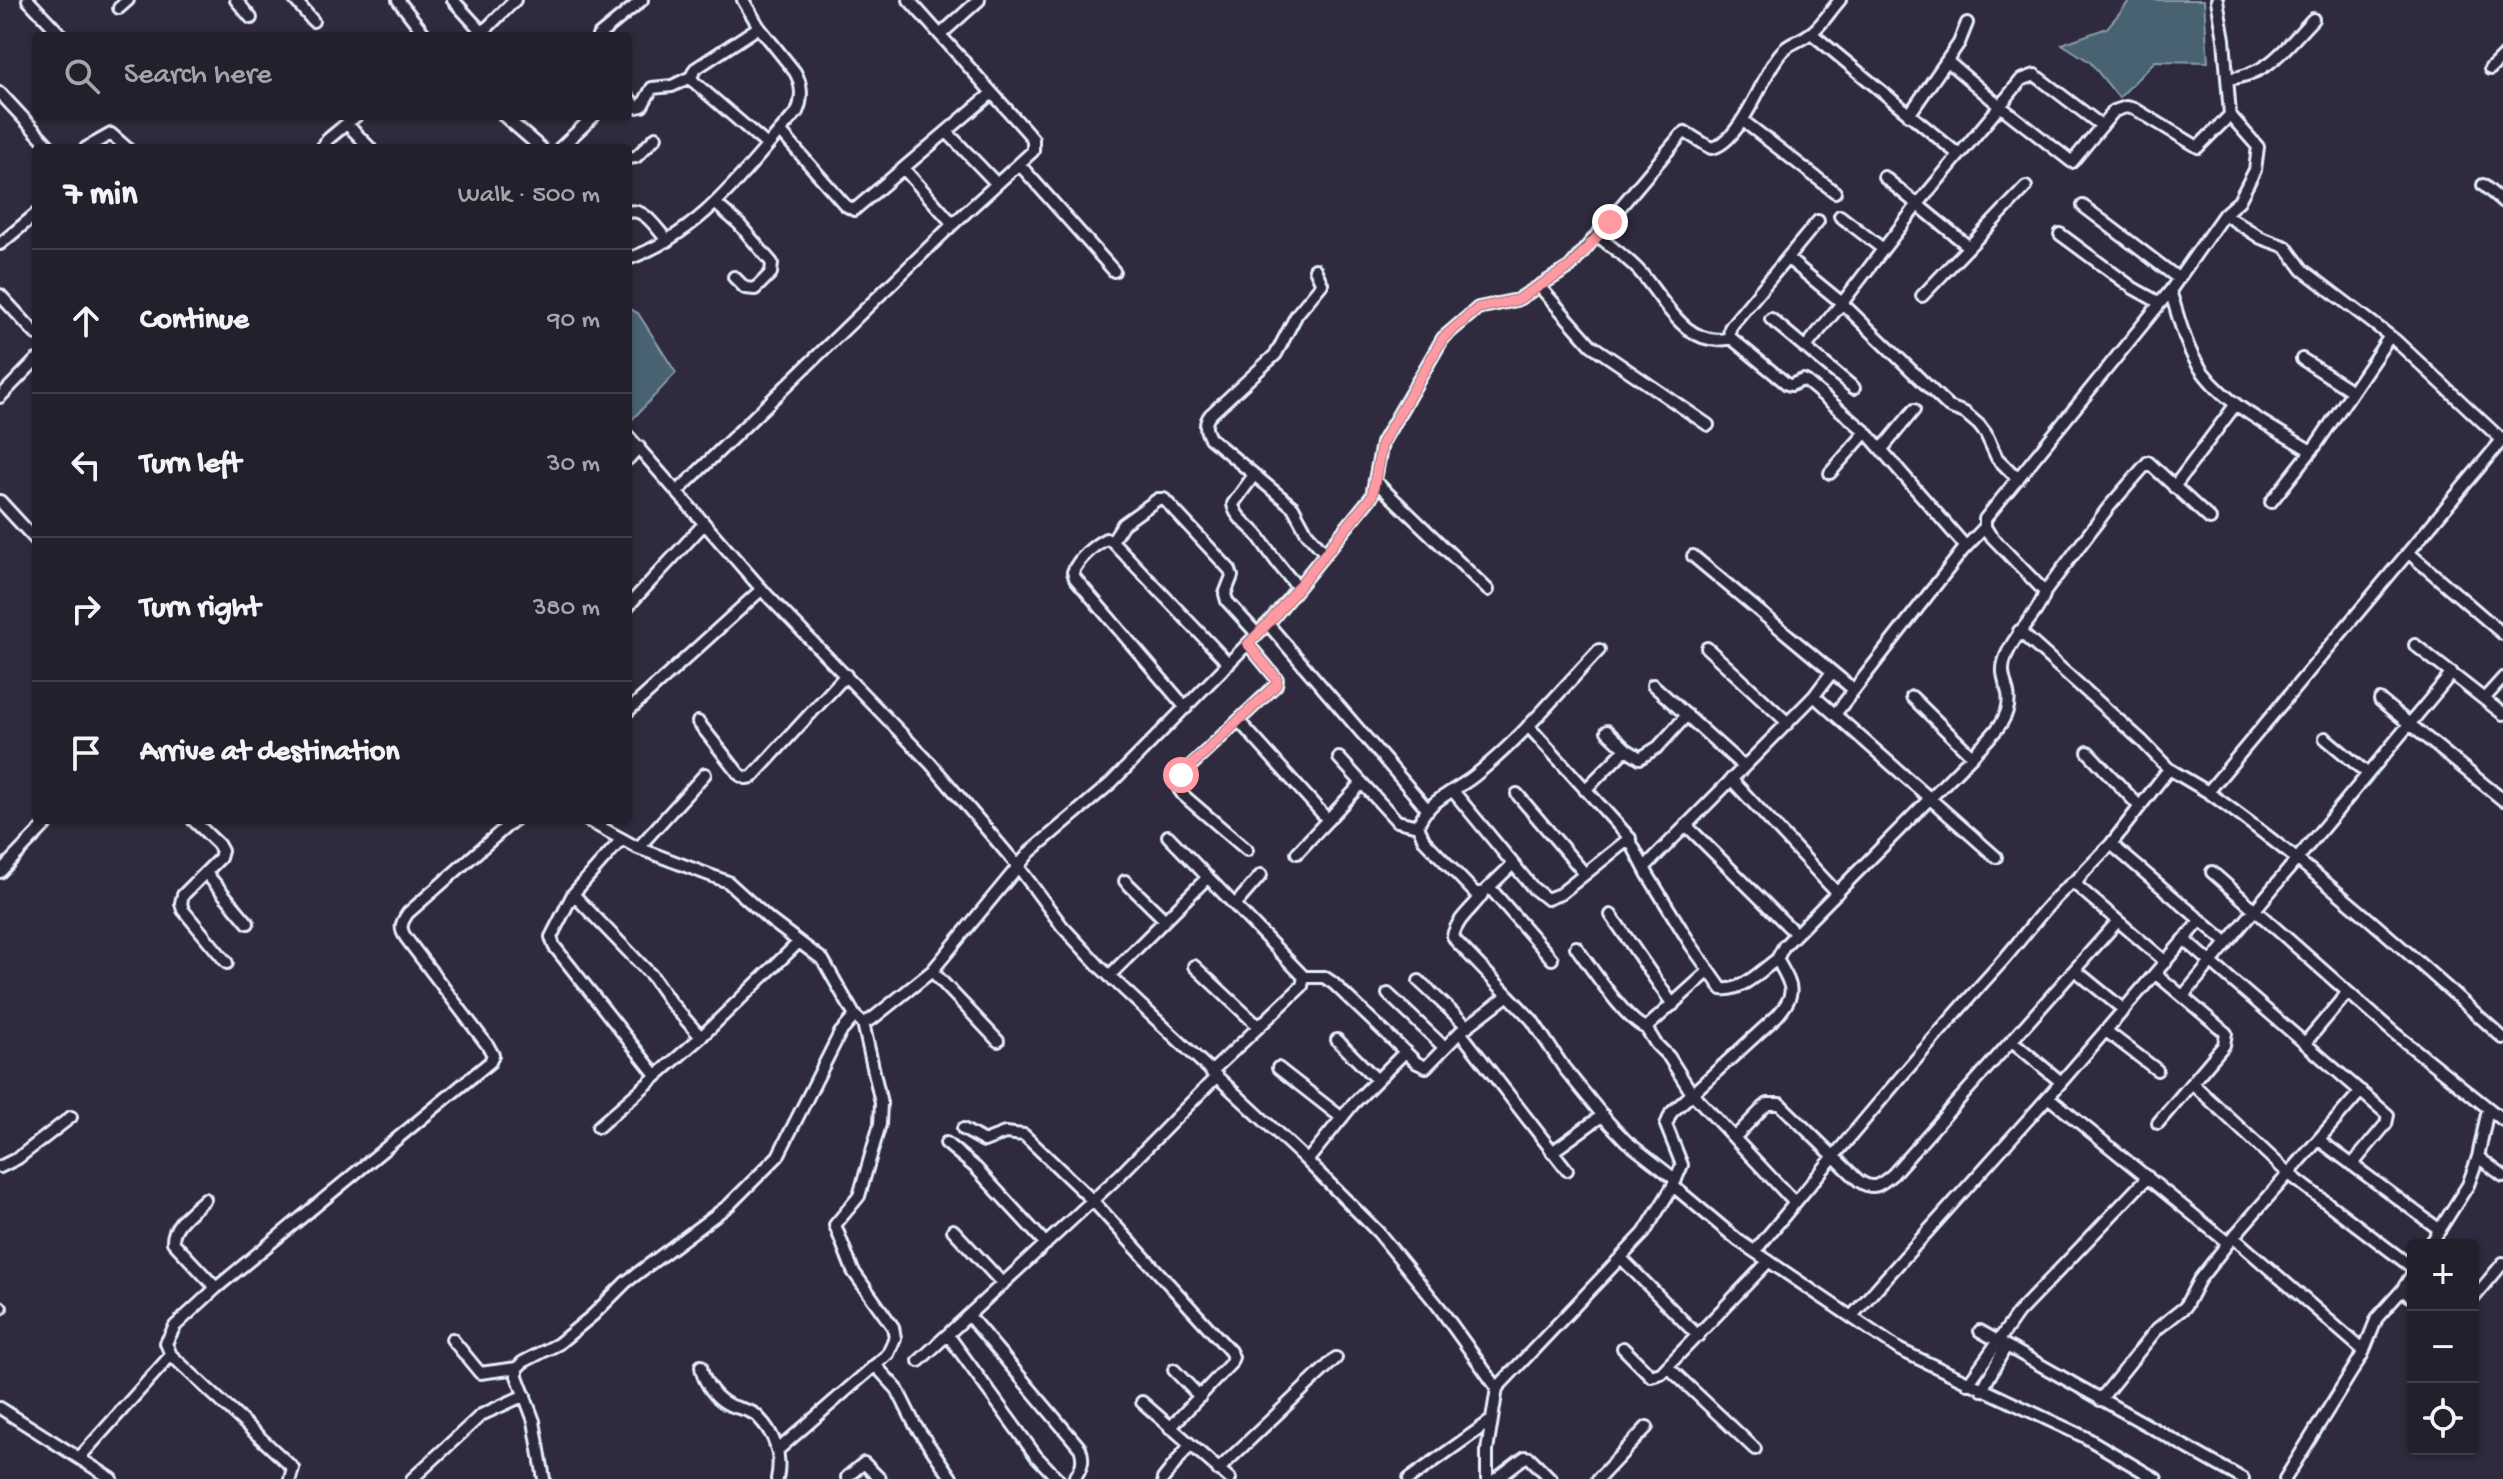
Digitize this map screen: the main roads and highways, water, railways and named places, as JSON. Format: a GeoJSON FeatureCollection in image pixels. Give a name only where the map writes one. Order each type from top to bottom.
{"type":"FeatureCollection","features":[{"type":"Feature","properties":{"kind":"water"},"geometry":{"type":"Polygon","coordinates":[[[2130,0],[2204,0],[2208,62],[2155,61],[2119,98],[2090,62],[2062,44],[2107,28],[2130,0]]]}},
{"type":"Feature","properties":{"kind":"water"},"geometry":{"type":"Polygon","coordinates":[[[632,310],[638,313],[676,373],[632,420],[632,310]]]}}]}
